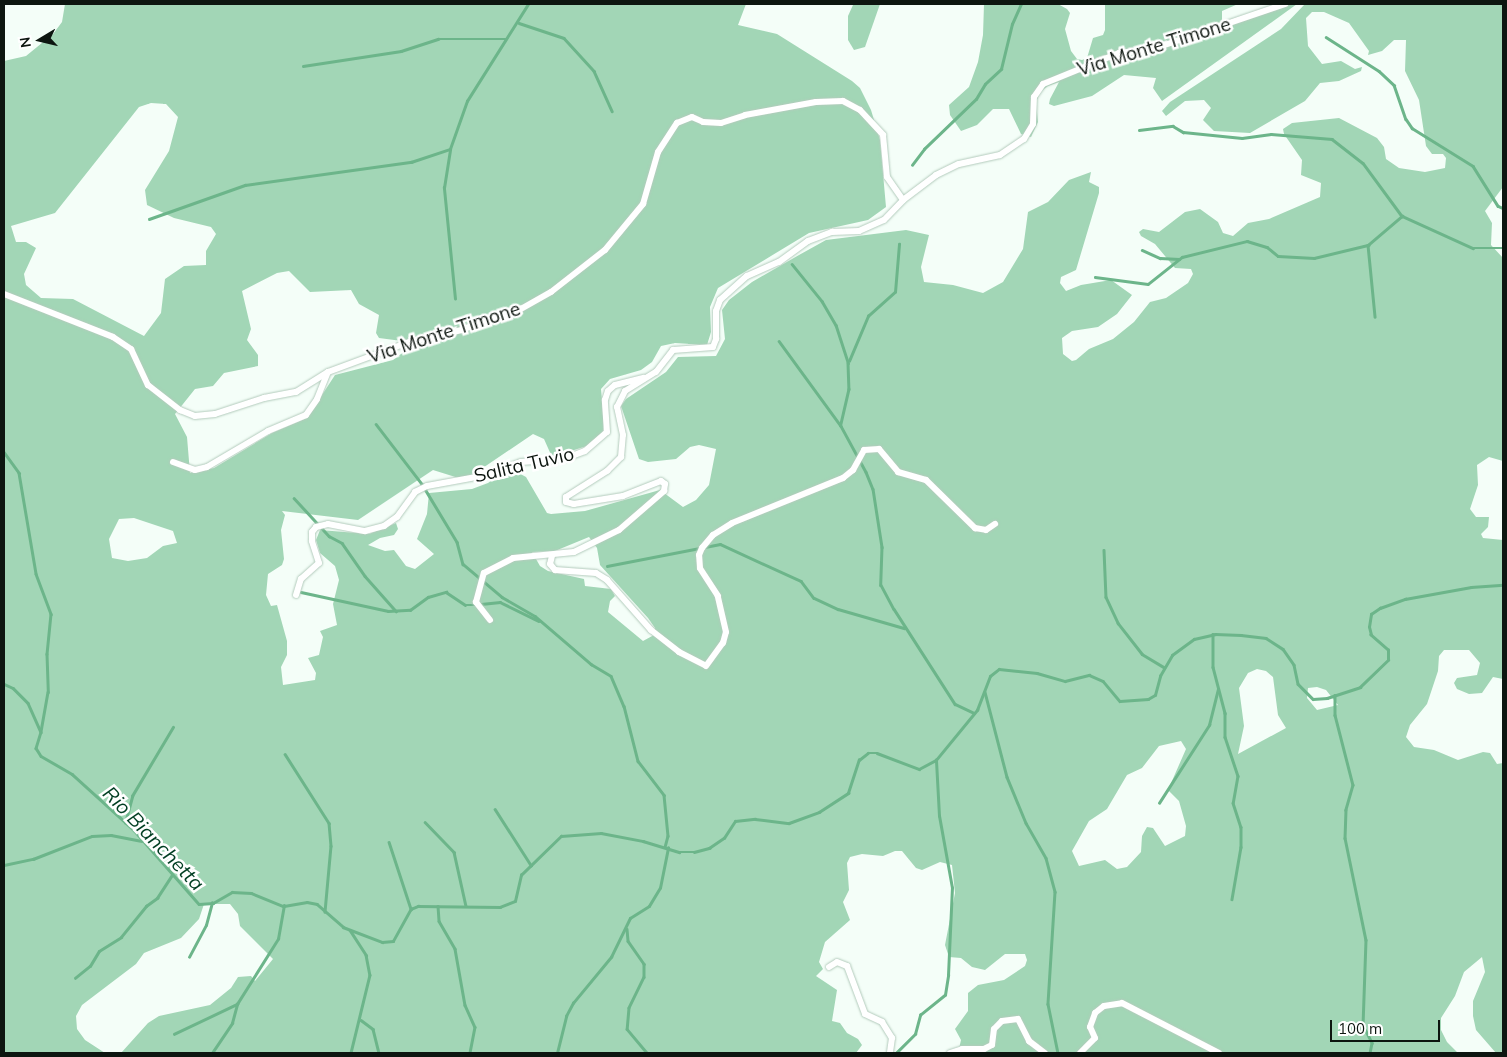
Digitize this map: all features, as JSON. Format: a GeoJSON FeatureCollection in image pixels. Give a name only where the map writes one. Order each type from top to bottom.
{"type":"FeatureCollection","features":[{"type":"Feature","properties":{"kind":"street","name":"Via Monte Timone"},"geometry":{"type":"LineString","coordinates":[[4,294],[90,326],[128,346],[148,385],[180,410],[195,416],[215,414],[264,398],[296,392],[328,372],[412,341],[462,330],[489,318],[505,318],[552,292],[606,250],[643,204],[658,152],[677,124],[692,117],[703,122],[721,123],[816,102],[843,101],[860,110],[883,135],[887,177],[903,200],[936,175],[959,164],[1000,155],[1024,139],[1033,124],[1034,97],[1043,84],[1119,53],[1150,50],[1285,4]]}},
{"type":"Feature","properties":{"kind":"street"},"geometry":{"type":"LineString","coordinates":[[490,620],[476,602],[484,573],[513,558],[552,556],[574,552],[618,530],[664,491],[666,484],[661,481],[623,496],[571,504],[566,500],[620,459],[623,434],[617,411],[618,400],[626,390],[660,369],[673,350],[713,347],[716,339],[716,311],[720,300],[747,276],[779,262],[808,240],[832,232],[858,231],[884,220],[903,200]]}},
{"type":"Feature","properties":{"kind":"street"},"geometry":{"type":"LineString","coordinates":[[173,462],[195,470],[206,467],[268,431],[306,415],[316,399],[328,372]]}},
{"type":"Feature","properties":{"kind":"street","name":"Salita Tuvio"},"geometry":{"type":"LineString","coordinates":[[296,595],[301,579],[319,563],[312,541],[312,532],[316,527],[328,524],[365,531],[384,526],[398,517],[415,492],[427,486],[487,475],[521,462],[564,459],[585,451],[608,432],[605,400],[608,391],[615,385],[647,378]]}},
{"type":"Feature","properties":{"kind":"street"},"geometry":{"type":"LineString","coordinates":[[552,556],[550,564],[555,570],[596,573],[607,580],[651,630],[679,652],[706,666],[723,643],[726,632],[718,596],[700,568],[698,555],[702,548],[713,535],[732,523],[839,481],[853,470],[864,450],[879,449],[898,472],[926,480],[976,528],[986,530],[995,524]]}},
{"type":"Feature","properties":{"kind":"street"},"geometry":{"type":"LineString","coordinates":[[829,968],[837,962],[847,966],[864,1014],[882,1022],[892,1038],[890,1053]]}},
{"type":"Feature","properties":{"kind":"street"},"geometry":{"type":"LineString","coordinates":[[1080,1053],[1095,1038],[1090,1027],[1095,1013],[1104,1006],[1122,1003],[1219,1053]]}},
{"type":"Feature","properties":{"kind":"street"},"geometry":{"type":"LineString","coordinates":[[950,1053],[962,1049],[984,1049],[992,1045],[994,1029],[1002,1021],[1018,1020],[1030,1040],[1044,1053]]}},
{"type":"Feature","properties":{"kind":"green space"},"geometry":{"type":"Polygon","coordinates":[[[65,4],[746,4],[738,25],[777,34],[852,81],[860,88],[871,110],[880,140],[886,207],[868,220],[809,233],[718,288],[710,307],[711,332],[707,345],[675,343],[661,346],[652,362],[641,370],[610,379],[601,389],[604,424],[602,436],[590,445],[552,457],[544,439],[533,434],[465,480],[433,470],[358,520],[282,511],[285,515],[281,530],[284,559],[282,565],[268,574],[266,595],[271,606],[277,605],[287,641],[287,655],[281,667],[283,685],[315,680],[316,673],[308,658],[319,655],[323,637],[320,631],[337,625],[333,604],[339,580],[335,566],[320,553],[316,540],[320,530],[369,534],[396,523],[398,529],[394,535],[380,538],[368,545],[385,551],[394,550],[406,566],[415,569],[434,554],[417,539],[427,514],[429,493],[472,489],[488,483],[504,471],[513,470],[526,477],[547,513],[551,514],[585,511],[660,490],[683,507],[696,500],[709,485],[716,449],[699,445],[690,447],[676,459],[648,462],[639,459],[621,406],[626,399],[666,372],[678,357],[716,356],[725,339],[722,310],[729,300],[752,282],[799,255],[826,240],[906,230],[929,235],[921,267],[924,282],[953,285],[983,293],[1003,282],[1023,249],[1028,212],[1048,202],[1069,180],[1091,172],[1089,182],[1099,187],[1099,193],[1076,270],[1061,277],[1060,283],[1066,291],[1081,285],[1111,280],[1132,295],[1117,314],[1098,327],[1072,331],[1062,338],[1063,354],[1072,361],[1076,360],[1089,349],[1113,339],[1134,322],[1150,302],[1166,298],[1188,283],[1193,274],[1191,269],[1175,268],[1155,244],[1141,236],[1139,232],[1143,229],[1159,232],[1185,212],[1200,209],[1218,222],[1223,233],[1233,236],[1248,223],[1269,219],[1320,197],[1321,183],[1301,175],[1302,160],[1284,134],[1283,129],[1292,123],[1339,118],[1377,138],[1384,147],[1386,159],[1399,168],[1425,172],[1445,168],[1446,158],[1443,154],[1432,154],[1426,146],[1419,100],[1405,71],[1406,40],[1394,40],[1382,51],[1368,55],[1369,51],[1349,23],[1324,12],[1312,12],[1306,18],[1308,46],[1322,64],[1341,61],[1355,69],[1362,67],[1361,71],[1339,81],[1320,83],[1305,101],[1250,133],[1214,131],[1203,120],[1211,108],[1204,100],[1185,101],[1166,116],[1162,111],[1170,102],[1281,29],[1305,4],[1503,4],[1503,187],[1485,211],[1492,223],[1491,245],[1503,258],[1503,461],[1489,457],[1477,465],[1478,485],[1470,509],[1476,517],[1489,517],[1488,527],[1481,534],[1483,538],[1503,540],[1503,679],[1493,677],[1482,693],[1469,694],[1457,689],[1454,683],[1457,678],[1477,675],[1480,663],[1469,650],[1444,650],[1439,656],[1438,671],[1427,704],[1410,725],[1406,737],[1414,747],[1434,750],[1458,760],[1483,752],[1490,753],[1497,764],[1503,763],[1503,1053],[1496,1053],[1476,1030],[1473,1016],[1473,1001],[1485,972],[1482,957],[1464,972],[1455,996],[1441,1018],[1441,1030],[1447,1042],[1458,1053],[958,1053],[961,1040],[955,1029],[968,1011],[968,993],[978,985],[1004,980],[1025,966],[1027,960],[1025,954],[1005,954],[985,970],[972,967],[961,958],[949,957],[945,945],[955,893],[952,865],[940,862],[922,870],[916,868],[902,851],[895,851],[883,856],[862,854],[850,857],[847,863],[849,890],[843,902],[850,920],[825,942],[819,962],[823,969],[816,976],[837,990],[832,1021],[840,1023],[847,1033],[858,1039],[862,1045],[856,1053],[121,1053],[148,1023],[159,1016],[210,1005],[231,988],[238,977],[251,976],[255,981],[273,959],[240,926],[238,914],[230,904],[204,904],[199,919],[181,938],[144,953],[136,964],[82,1005],[76,1016],[77,1029],[85,1040],[105,1053],[4,1053],[4,61],[26,56],[53,34],[62,22],[65,4]],[[151,103],[139,107],[55,213],[11,226],[16,242],[26,242],[36,248],[24,274],[26,285],[41,298],[73,299],[144,336],[161,313],[165,279],[184,266],[206,265],[206,251],[216,234],[211,227],[174,218],[147,205],[145,190],[169,151],[178,117],[166,104],[151,103]],[[289,271],[277,273],[242,291],[251,329],[247,340],[258,355],[258,366],[224,373],[213,386],[195,389],[175,414],[187,437],[190,473],[214,468],[272,433],[307,418],[335,375],[393,360],[405,351],[402,341],[379,338],[376,333],[379,315],[359,304],[351,290],[310,292],[289,271]],[[134,518],[119,519],[109,539],[112,558],[128,561],[147,558],[163,546],[177,543],[173,531],[134,518]],[[589,537],[555,551],[532,552],[540,566],[548,571],[584,579],[585,586],[611,589],[615,596],[610,601],[608,612],[643,641],[654,635],[655,628],[648,618],[600,565],[597,548],[589,537]],[[1257,669],[1248,673],[1239,688],[1244,726],[1238,754],[1286,728],[1278,715],[1273,677],[1266,671],[1257,669]],[[1317,687],[1308,688],[1307,698],[1317,710],[1338,705],[1326,690],[1317,687]],[[1181,741],[1159,746],[1142,768],[1127,775],[1107,809],[1089,821],[1072,851],[1079,866],[1105,860],[1117,869],[1127,867],[1141,852],[1142,836],[1147,827],[1153,828],[1165,846],[1185,836],[1186,826],[1179,801],[1168,790],[1186,749],[1181,741]]]}},
{"type":"Feature","properties":{"kind":"green space"},"geometry":{"type":"Polygon","coordinates":[[[880,4],[865,47],[854,50],[848,40],[848,16],[853,5],[880,4]]]}},
{"type":"Feature","properties":{"kind":"green space"},"geometry":{"type":"Polygon","coordinates":[[[984,4],[1058,4],[1067,9],[1070,13],[1065,29],[1071,51],[1077,59],[1082,60],[1087,58],[1093,38],[1103,35],[1105,30],[1105,4],[1238,4],[1222,11],[1222,22],[1279,4],[1297,4],[1162,101],[1153,88],[1156,78],[1124,75],[1092,96],[1054,106],[1049,104],[1050,99],[1059,82],[1048,86],[1040,92],[1036,102],[1038,122],[1031,137],[1021,134],[1009,109],[993,109],[977,125],[961,131],[950,115],[949,105],[969,87],[978,62],[983,35],[984,4]]]}},
{"type":"Feature","properties":{"kind":"waterway"},"geometry":{"type":"LineString","coordinates":[[455,299],[444,188],[450,149],[467,101],[528,4]]}},
{"type":"Feature","properties":{"kind":"waterway"},"geometry":{"type":"LineString","coordinates":[[912,165],[924,149],[976,99],[985,84],[1001,69],[1012,24],[1021,4]]}},
{"type":"Feature","properties":{"kind":"waterway"},"geometry":{"type":"LineString","coordinates":[[519,23],[564,38],[594,71],[612,111]]}},
{"type":"Feature","properties":{"kind":"waterway"},"geometry":{"type":"LineString","coordinates":[[1326,37],[1379,71],[1394,85],[1406,119],[1412,128],[1473,166],[1498,206],[1503,208]]}},
{"type":"Feature","properties":{"kind":"waterway"},"geometry":{"type":"LineString","coordinates":[[303,66],[401,51],[438,39],[506,39]]}},
{"type":"Feature","properties":{"kind":"waterway"},"geometry":{"type":"LineString","coordinates":[[1139,130],[1173,126],[1183,132],[1242,138],[1271,134],[1332,139],[1363,163],[1402,216],[1473,248],[1503,248]]}},
{"type":"Feature","properties":{"kind":"waterway"},"geometry":{"type":"LineString","coordinates":[[149,219],[245,185],[411,162],[450,149]]}},
{"type":"Feature","properties":{"kind":"waterway"},"geometry":{"type":"LineString","coordinates":[[1095,277],[1148,284],[1182,257],[1247,241],[1267,247],[1278,256],[1314,258],[1368,245],[1402,216]]}},
{"type":"Feature","properties":{"kind":"waterway"},"geometry":{"type":"LineString","coordinates":[[849,361],[868,316],[895,292],[899,244]]}},
{"type":"Feature","properties":{"kind":"waterway"},"geometry":{"type":"LineString","coordinates":[[1368,245],[1375,317]]}},
{"type":"Feature","properties":{"kind":"waterway"},"geometry":{"type":"LineString","coordinates":[[1142,250],[1160,258],[1179,259]]}},
{"type":"Feature","properties":{"kind":"waterway"},"geometry":{"type":"LineString","coordinates":[[792,264],[822,301],[836,325],[848,363],[849,389],[841,425]]}},
{"type":"Feature","properties":{"kind":"waterway"},"geometry":{"type":"LineString","coordinates":[[779,341],[841,426],[866,472],[873,489],[882,547],[881,585],[894,609],[955,704],[974,713]]}},
{"type":"Feature","properties":{"kind":"waterway"},"geometry":{"type":"LineString","coordinates":[[376,424],[422,484],[457,542],[463,564],[502,597],[535,616],[591,664],[611,676],[624,706],[638,761],[664,795],[668,836],[665,847]]}},
{"type":"Feature","properties":{"kind":"waterway"},"geometry":{"type":"LineString","coordinates":[[4,452],[19,473],[36,574],[51,614],[47,654],[48,692],[41,730]]}},
{"type":"Feature","properties":{"kind":"waterway"},"geometry":{"type":"LineString","coordinates":[[294,498],[329,536],[342,543],[365,576],[396,611]]}},
{"type":"Feature","properties":{"kind":"waterway"},"geometry":{"type":"LineString","coordinates":[[607,566],[720,544],[801,581],[814,598],[838,609],[904,628]]}},
{"type":"Feature","properties":{"kind":"waterway"},"geometry":{"type":"LineString","coordinates":[[1104,550],[1106,597],[1118,623],[1142,654],[1164,667]]}},
{"type":"Feature","properties":{"kind":"waterway","name":"Rio Bianchetta"},"geometry":{"type":"LineString","coordinates":[[4,684],[13,688],[28,703],[41,732],[36,748],[41,756],[72,774],[134,830],[199,904],[213,903],[232,892],[251,893],[284,906],[307,902],[317,904],[343,927],[382,942],[393,941],[411,909],[418,906],[500,907],[515,901],[521,875],[561,836],[601,833],[643,841],[679,852],[694,852],[709,848],[724,838],[735,821],[755,819],[789,823],[819,812],[848,793],[859,760],[868,753],[877,753],[919,769],[936,760],[977,710],[990,676],[999,669],[1037,673],[1065,681],[1089,675],[1103,681],[1120,701],[1148,699],[1155,695],[1160,676],[1172,655],[1194,639],[1215,634],[1241,635],[1266,638],[1283,649],[1294,665],[1298,684],[1313,699],[1327,698],[1360,687],[1388,660],[1388,650],[1371,635],[1369,627],[1371,614],[1380,608],[1405,599],[1471,587],[1503,585]]}},
{"type":"Feature","properties":{"kind":"waterway"},"geometry":{"type":"LineString","coordinates":[[301,592],[388,611],[410,610],[428,597],[446,592],[465,605],[475,605]]}},
{"type":"Feature","properties":{"kind":"waterway"},"geometry":{"type":"LineString","coordinates":[[481,604],[500,602],[539,621]]}},
{"type":"Feature","properties":{"kind":"waterway"},"geometry":{"type":"LineString","coordinates":[[1213,634],[1213,667],[1225,713],[1225,737],[1238,776],[1233,803],[1241,827],[1241,847],[1232,899]]}},
{"type":"Feature","properties":{"kind":"waterway"},"geometry":{"type":"LineString","coordinates":[[1159,803],[1209,725],[1218,690]]}},
{"type":"Feature","properties":{"kind":"waterway"},"geometry":{"type":"LineString","coordinates":[[985,692],[1007,777],[1026,823],[1046,858],[1055,892],[1048,1004],[1058,1053]]}},
{"type":"Feature","properties":{"kind":"waterway"},"geometry":{"type":"LineString","coordinates":[[1335,695],[1335,715],[1353,785],[1346,810],[1345,838],[1366,940],[1363,1025],[1372,1043],[1370,1053]]}},
{"type":"Feature","properties":{"kind":"waterway"},"geometry":{"type":"LineString","coordinates":[[125,823],[132,796],[173,727]]}},
{"type":"Feature","properties":{"kind":"waterway"},"geometry":{"type":"LineString","coordinates":[[285,754],[329,823],[331,846],[325,912]]}},
{"type":"Feature","properties":{"kind":"waterway"},"geometry":{"type":"LineString","coordinates":[[896,1053],[915,1034],[920,1015],[945,995],[948,975],[952,888],[939,816],[936,760]]}},
{"type":"Feature","properties":{"kind":"waterway"},"geometry":{"type":"LineString","coordinates":[[495,809],[531,865]]}},
{"type":"Feature","properties":{"kind":"waterway"},"geometry":{"type":"LineString","coordinates":[[425,822],[454,852],[466,906]]}},
{"type":"Feature","properties":{"kind":"waterway"},"geometry":{"type":"LineString","coordinates":[[4,865],[33,859],[92,836],[111,835],[141,841]]}},
{"type":"Feature","properties":{"kind":"waterway"},"geometry":{"type":"LineString","coordinates":[[389,842],[411,909]]}},
{"type":"Feature","properties":{"kind":"waterway"},"geometry":{"type":"LineString","coordinates":[[557,1053],[566,1016],[573,1003],[611,957],[630,918],[649,906],[660,888],[668,848]]}},
{"type":"Feature","properties":{"kind":"waterway"},"geometry":{"type":"LineString","coordinates":[[75,978],[90,966],[99,951],[121,937],[146,906],[157,898],[172,875]]}},
{"type":"Feature","properties":{"kind":"waterway"},"geometry":{"type":"LineString","coordinates":[[189,957],[206,925],[212,903]]}},
{"type":"Feature","properties":{"kind":"waterway"},"geometry":{"type":"LineString","coordinates":[[174,1034],[237,1004],[278,939],[284,906]]}},
{"type":"Feature","properties":{"kind":"waterway"},"geometry":{"type":"LineString","coordinates":[[438,906],[439,921],[455,949],[465,1005],[475,1027],[470,1053]]}},
{"type":"Feature","properties":{"kind":"waterway"},"geometry":{"type":"LineString","coordinates":[[627,929],[628,941],[644,964],[644,977],[629,1008],[627,1029],[647,1053]]}},
{"type":"Feature","properties":{"kind":"waterway"},"geometry":{"type":"LineString","coordinates":[[350,930],[366,955],[370,975],[351,1053]]}},
{"type":"Feature","properties":{"kind":"waterway"},"geometry":{"type":"LineString","coordinates":[[212,1053],[232,1023],[237,1004]]}},
{"type":"Feature","properties":{"kind":"waterway"},"geometry":{"type":"LineString","coordinates":[[361,1020],[373,1029],[379,1053]]}}]}
